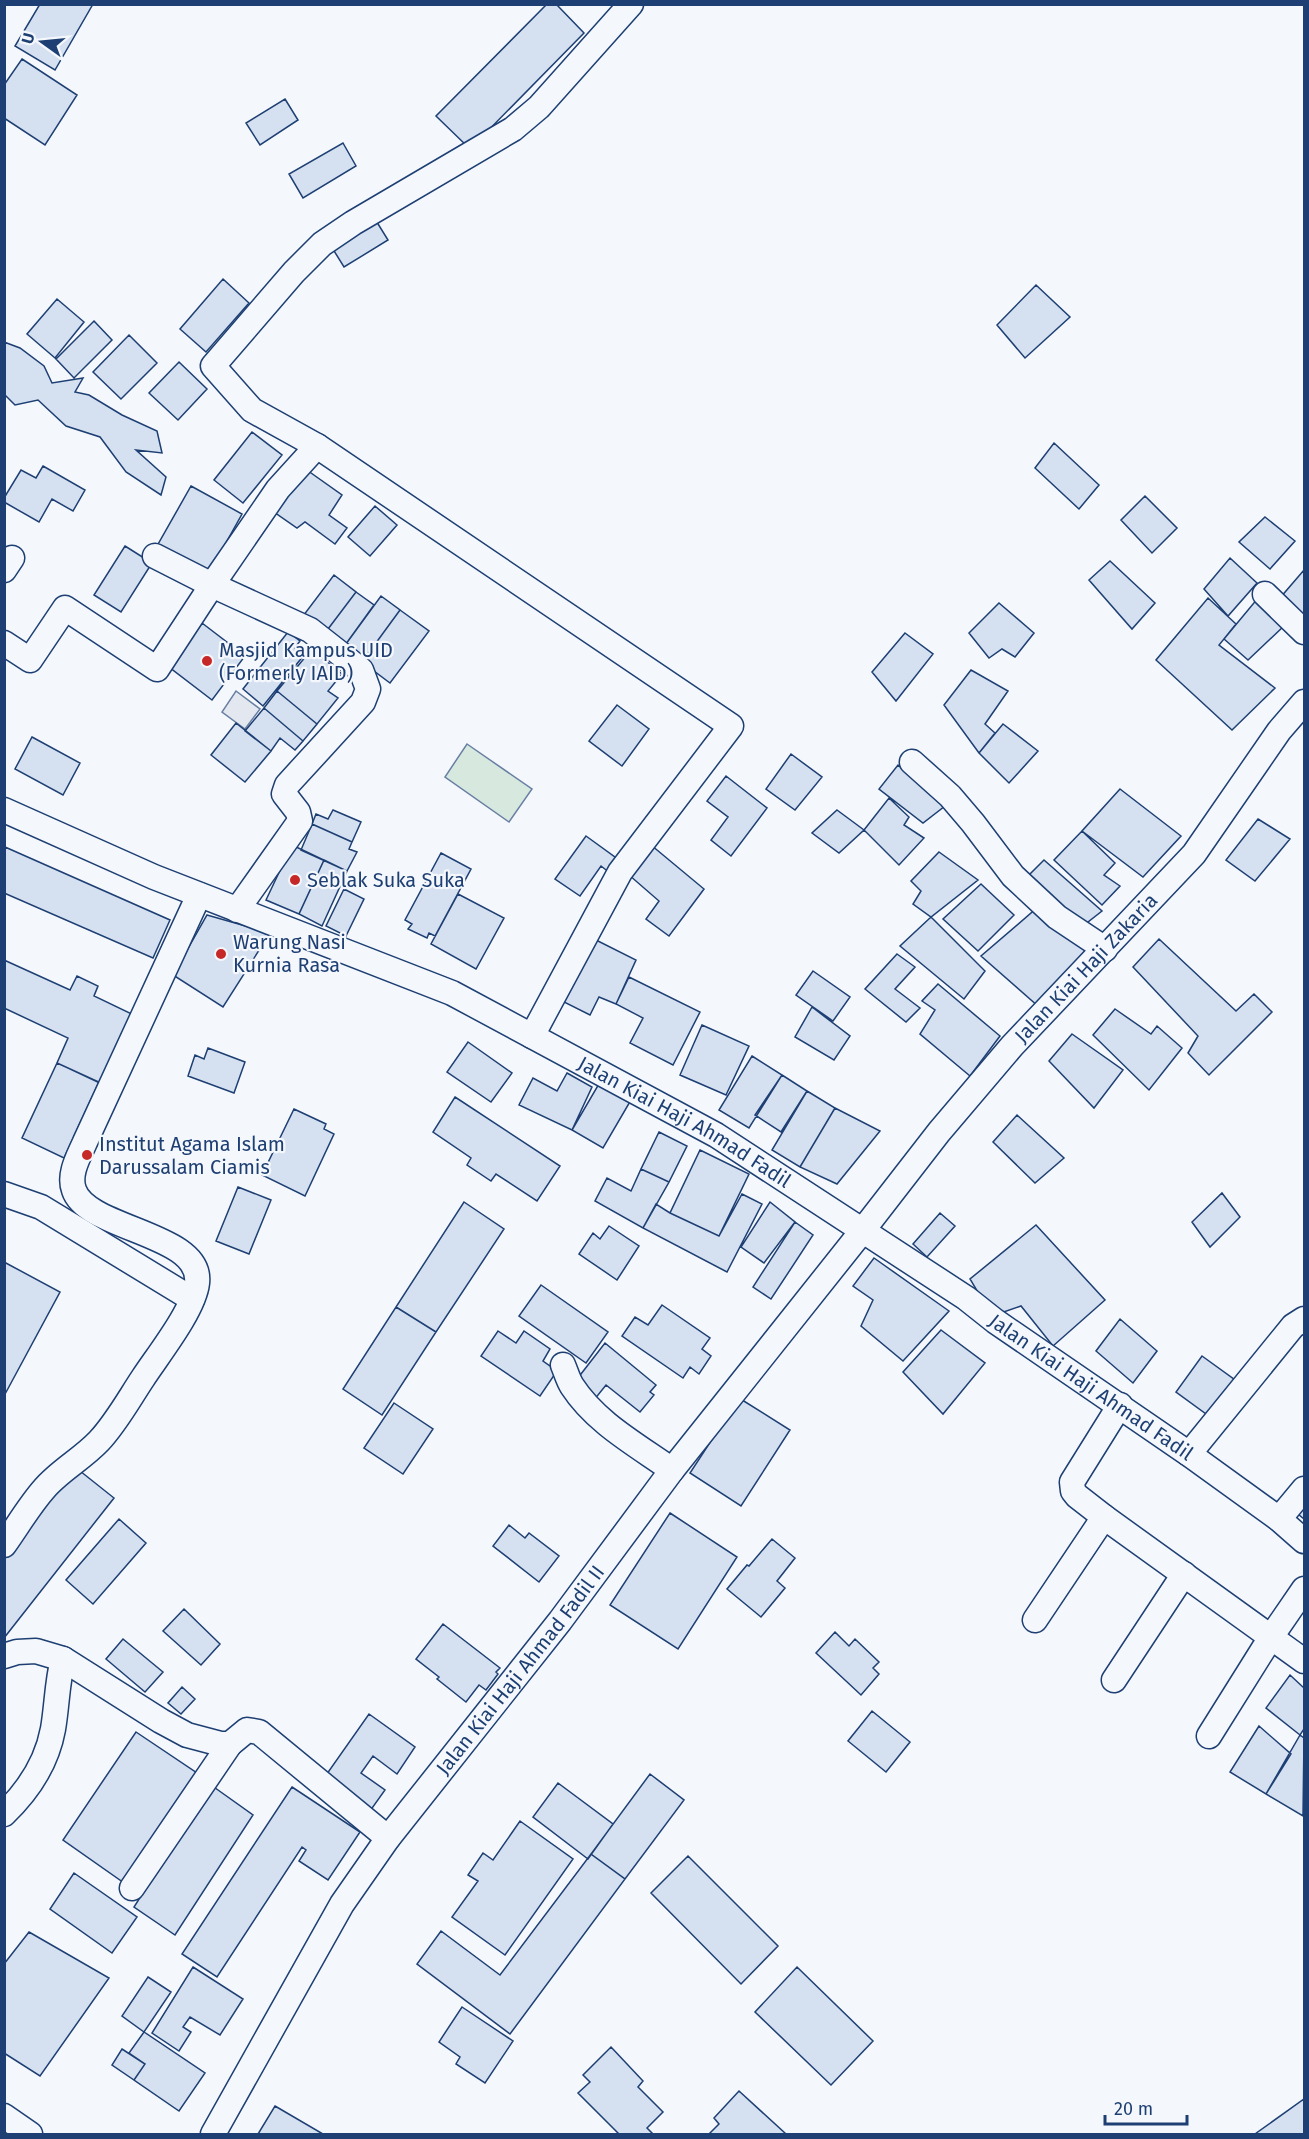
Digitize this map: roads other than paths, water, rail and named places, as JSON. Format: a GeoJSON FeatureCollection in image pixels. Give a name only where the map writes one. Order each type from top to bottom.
{"type":"FeatureCollection","features":[{"type":"Feature","properties":{"kind":"street"},"geometry":{"type":"LineString","coordinates":[[531,1036],[620,872],[730,726],[316,446],[252,410],[213,366],[294,272],[322,244],[352,223],[513,129],[539,107],[631,4]]}},
{"type":"Feature","properties":{"kind":"street"},"geometry":{"type":"LineString","coordinates":[[4,643],[30,660],[65,608],[157,669],[278,489],[316,446]]}},
{"type":"Feature","properties":{"kind":"street"},"geometry":{"type":"LineString","coordinates":[[155,556],[310,630],[361,670],[368,689],[363,702],[287,785],[285,794],[298,812],[300,821],[237,910]]}},
{"type":"Feature","properties":{"kind":"street"},"geometry":{"type":"LineString","coordinates":[[1265,594],[1305,632]]}},
{"type":"Feature","properties":{"kind":"street","name":"Jalan Kiai Haji Zakaria"},"geometry":{"type":"LineString","coordinates":[[863,1230],[939,1132],[1004,1054],[1194,854],[1279,731],[1305,702]]}},
{"type":"Feature","properties":{"kind":"street"},"geometry":{"type":"LineString","coordinates":[[912,762],[950,796],[1013,876],[1057,917],[1105,949]]}},
{"type":"Feature","properties":{"kind":"street","name":"Jalan Kiai Haji Ahmad Fadil"},"geometry":{"type":"LineString","coordinates":[[4,810],[199,895],[452,993],[716,1135],[966,1298],[995,1321],[1189,1454],[1279,1519],[1305,1541]]}},
{"type":"Feature","properties":{"kind":"street"},"geometry":{"type":"LineString","coordinates":[[4,1545],[43,1490],[57,1475],[83,1456],[108,1430],[183,1317],[197,1285],[197,1270],[191,1260],[177,1249],[86,1207],[74,1191],[72,1178],[85,1142],[199,895]]}},
{"type":"Feature","properties":{"kind":"street"},"geometry":{"type":"LineString","coordinates":[[4,1194],[41,1207],[192,1299]]}},
{"type":"Feature","properties":{"kind":"street","name":"Jalan Kiai Haji Ahmad Fadil II"},"geometry":{"type":"LineString","coordinates":[[213,2134],[342,1904],[388,1838],[560,1621],[672,1470],[863,1230]]}},
{"type":"Feature","properties":{"kind":"street"},"geometry":{"type":"LineString","coordinates":[[1189,1454],[1293,1326],[1305,1320]]}},
{"type":"Feature","properties":{"kind":"street"},"geometry":{"type":"LineString","coordinates":[[563,1365],[571,1385],[604,1422],[672,1470]]}},
{"type":"Feature","properties":{"kind":"street"},"geometry":{"type":"LineString","coordinates":[[1120,1405],[1072,1482],[1073,1491],[1104,1517],[1305,1661]]}},
{"type":"Feature","properties":{"kind":"street"},"geometry":{"type":"LineString","coordinates":[[1279,1519],[1305,1489]]}},
{"type":"Feature","properties":{"kind":"street"},"geometry":{"type":"LineString","coordinates":[[1035,1620],[1104,1517]]}},
{"type":"Feature","properties":{"kind":"street"},"geometry":{"type":"LineString","coordinates":[[1114,1680],[1184,1574]]}},
{"type":"Feature","properties":{"kind":"street"},"geometry":{"type":"LineString","coordinates":[[1209,1736],[1271,1637],[1305,1589]]}},
{"type":"Feature","properties":{"kind":"street"},"geometry":{"type":"LineString","coordinates":[[4,1656],[17,1652],[36,1652],[187,1735],[221,1744],[230,1744]]}},
{"type":"Feature","properties":{"kind":"street"},"geometry":{"type":"LineString","coordinates":[[4,1814],[25,1792],[46,1756],[53,1729],[61,1667]]}},
{"type":"Feature","properties":{"kind":"street"},"geometry":{"type":"LineString","coordinates":[[132,1888],[230,1744],[247,1730],[259,1732],[388,1838]]}},
{"type":"Feature","properties":{"kind":"street"},"geometry":{"type":"LineString","coordinates":[[4,2116],[30,2134]]}},
{"type":"Feature","properties":{"kind":"place","name":"Masjid Kampus UID (Formerly IAID)"},"geometry":{"type":"Point","coordinates":[207,661]}},
{"type":"Feature","properties":{"kind":"place","name":"Seblak Suka Suka"},"geometry":{"type":"Point","coordinates":[295,880]}},
{"type":"Feature","properties":{"kind":"place","name":"Warung Nasi Kurnia Rasa"},"geometry":{"type":"Point","coordinates":[221,954]}},
{"type":"Feature","properties":{"kind":"place","name":"Institut Agama Islam Darussalam Ciamis"},"geometry":{"type":"Point","coordinates":[87,1155]}}]}
